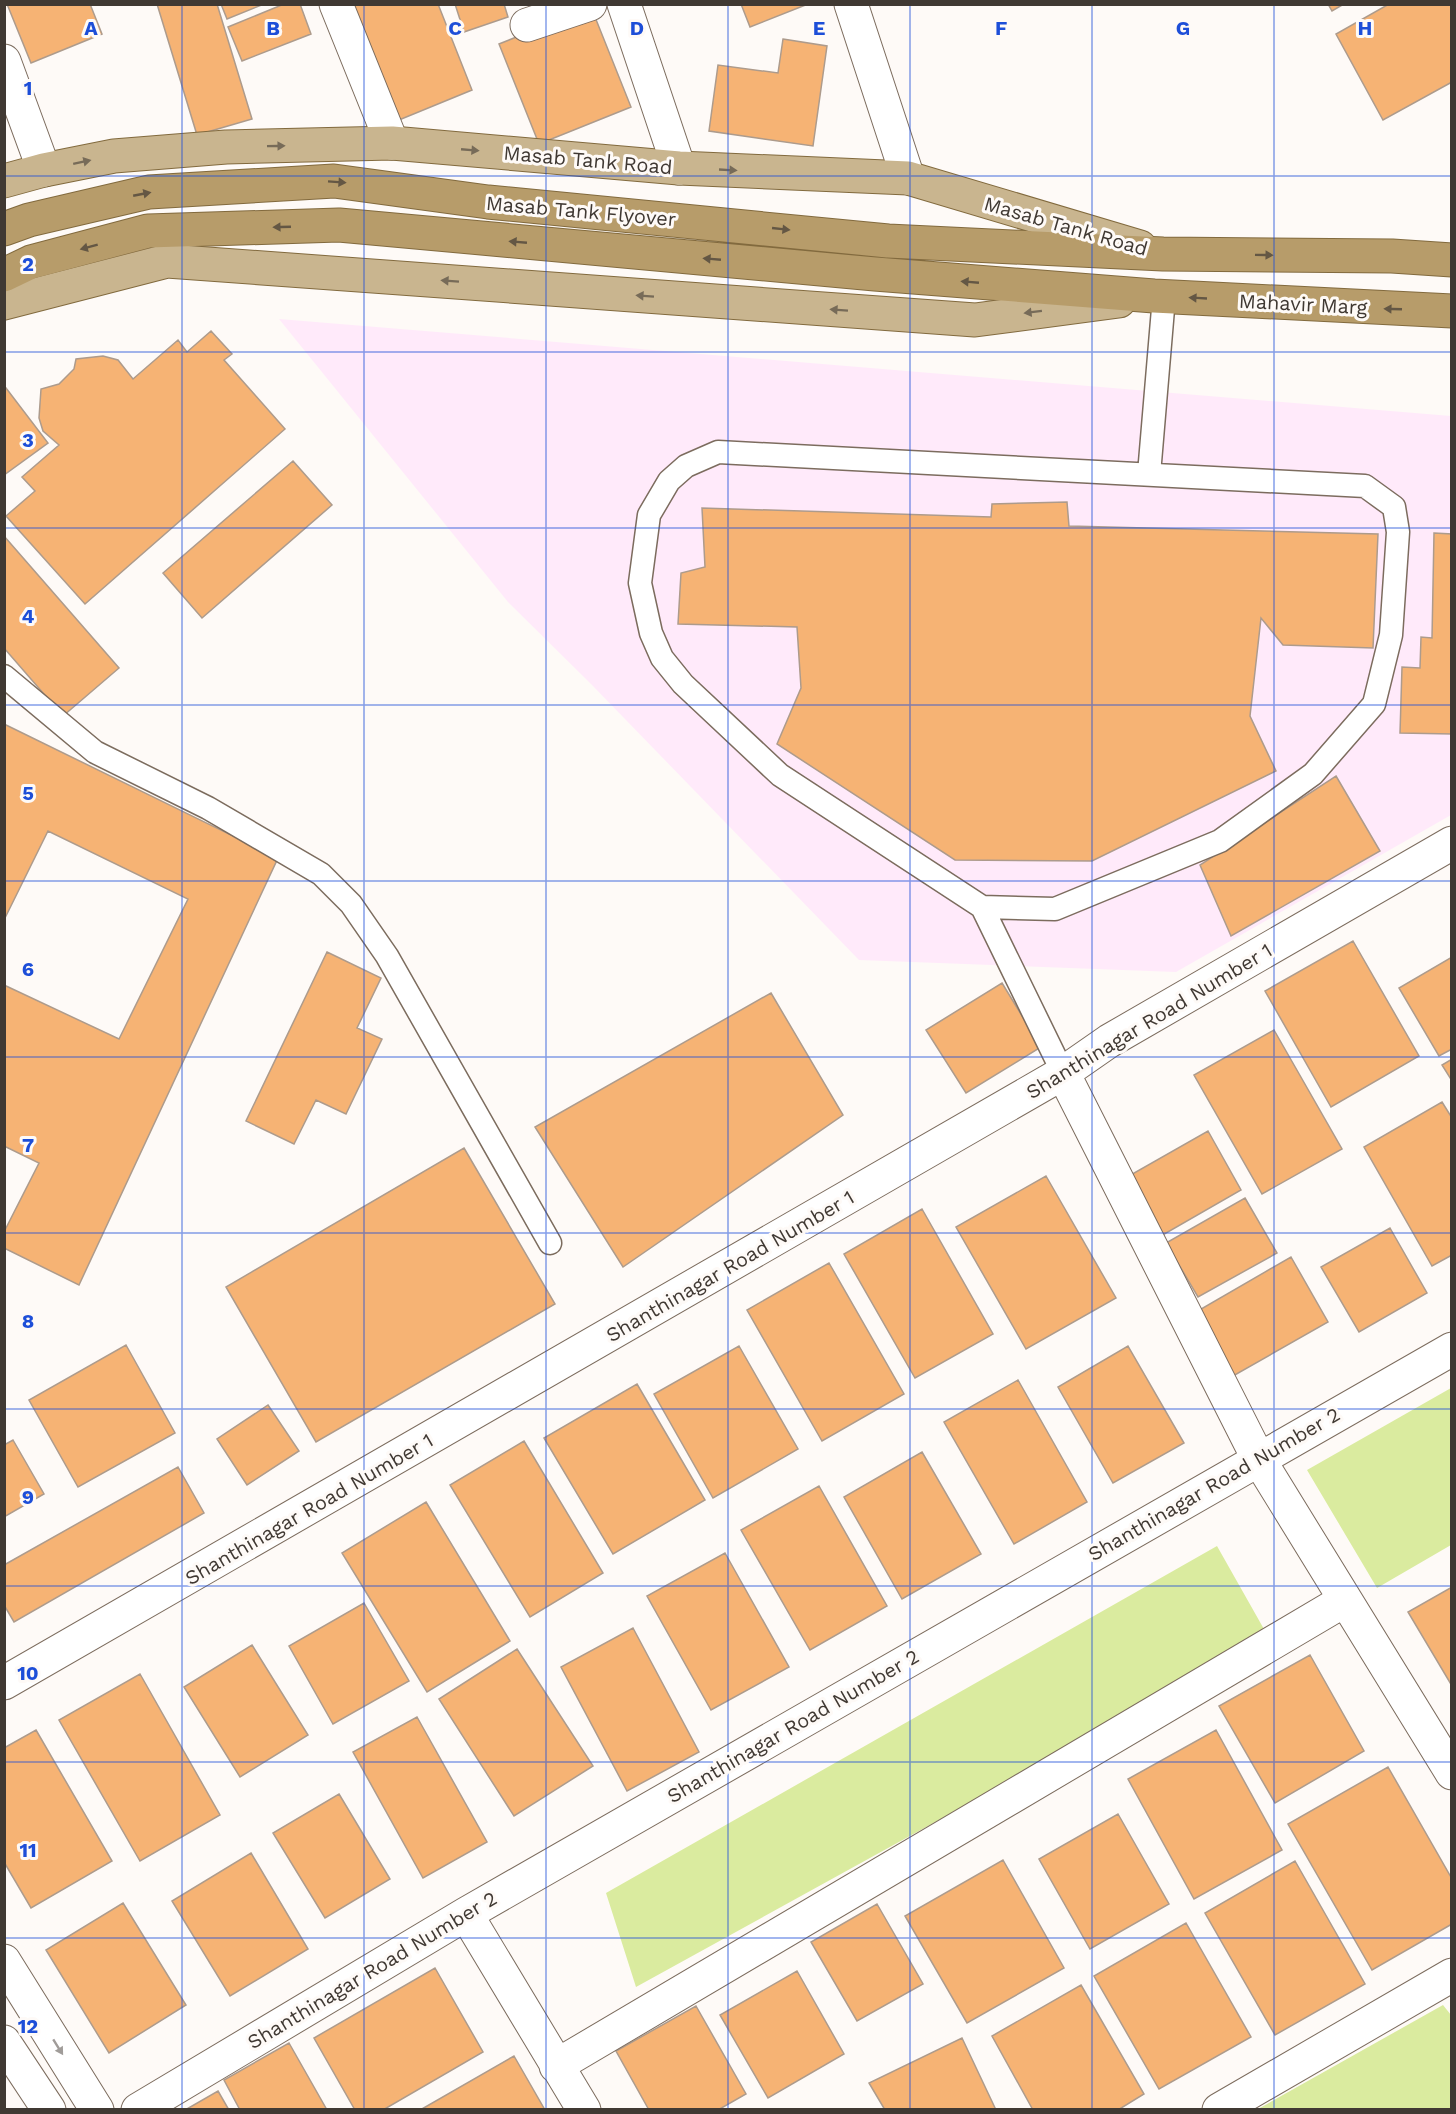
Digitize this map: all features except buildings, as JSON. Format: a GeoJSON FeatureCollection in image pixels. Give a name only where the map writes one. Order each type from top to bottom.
{"type":"FeatureCollection","features":[{"type":"Feature","properties":{"kind":"highway","name":"Masab Tank Flyover"},"geometry":{"type":"LineString","coordinates":[[4,229],[29,220],[149,192],[333,181],[488,202],[888,241],[1163,254]]}},
{"type":"Feature","properties":{"kind":"highway","name":"Masab Tank Flyover"},"geometry":{"type":"LineString","coordinates":[[4,275],[32,262],[148,231],[339,225],[875,274],[1159,296]]}},
{"type":"Feature","properties":{"kind":"highway"},"geometry":{"type":"LineString","coordinates":[[1163,254],[1392,256],[1452,260]]}},
{"type":"Feature","properties":{"kind":"highway","name":"Mahavir Marg"},"geometry":{"type":"LineString","coordinates":[[1159,296],[1452,311]]}},
{"type":"Feature","properties":{"kind":"main road","name":"Masab Tank Road"},"geometry":{"type":"LineString","coordinates":[[4,181],[44,170],[114,156],[226,147],[392,143],[679,168],[908,178],[1163,254]]}},
{"type":"Feature","properties":{"kind":"main road"},"geometry":{"type":"LineString","coordinates":[[4,303],[167,261],[975,320],[1159,296]]}},
{"type":"Feature","properties":{"kind":"street"},"geometry":{"type":"LineString","coordinates":[[336,4],[392,143]]}},
{"type":"Feature","properties":{"kind":"street"},"geometry":{"type":"LineString","coordinates":[[527,25],[590,4]]}},
{"type":"Feature","properties":{"kind":"street"},"geometry":{"type":"LineString","coordinates":[[624,4],[679,168]]}},
{"type":"Feature","properties":{"kind":"street"},"geometry":{"type":"LineString","coordinates":[[850,4],[908,178]]}},
{"type":"Feature","properties":{"kind":"street"},"geometry":{"type":"LineString","coordinates":[[4,61],[44,170]]}},
{"type":"Feature","properties":{"kind":"street","name":"Shanthinagar Road Number 1"},"geometry":{"type":"LineString","coordinates":[[4,1683],[1063,1073],[1109,1041],[1452,843]]}},
{"type":"Feature","properties":{"kind":"street"},"geometry":{"type":"LineString","coordinates":[[1063,1073],[1258,1458],[1452,1773]]}},
{"type":"Feature","properties":{"kind":"street","name":"Shanthinagar Road Number 2"},"geometry":{"type":"LineString","coordinates":[[138,2109],[466,1914],[1258,1458],[1452,1349]]}},
{"type":"Feature","properties":{"kind":"street"},"geometry":{"type":"LineString","coordinates":[[556,2066],[1345,1600]]}},
{"type":"Feature","properties":{"kind":"street"},"geometry":{"type":"LineString","coordinates":[[466,1914],[584,2109]]}},
{"type":"Feature","properties":{"kind":"street"},"geometry":{"type":"LineString","coordinates":[[4,1961],[98,2109]]}},
{"type":"Feature","properties":{"kind":"street"},"geometry":{"type":"LineString","coordinates":[[1219,2109],[1452,1975]]}},
{"type":"Feature","properties":{"kind":"street"},"geometry":{"type":"LineString","coordinates":[[4,2042],[49,2109]]}},
{"type":"Feature","properties":{"kind":"lane"},"geometry":{"type":"LineString","coordinates":[[1149,474],[1159,296]]}},
{"type":"Feature","properties":{"kind":"lane"},"geometry":{"type":"LineString","coordinates":[[982,907],[1055,909],[1220,842],[1313,774],[1374,704],[1391,636],[1398,532],[1394,507],[1365,486],[718,452],[686,466],[669,481],[649,515],[640,583],[651,633],[662,658],[683,684],[780,775],[982,907],[1063,1073]]}},
{"type":"Feature","properties":{"kind":"lane"},"geometry":{"type":"LineString","coordinates":[[4,676],[95,752],[208,808],[321,874],[351,904],[387,956],[550,1243]]}},
{"type":"Feature","properties":{"kind":"shaded area"},"geometry":{"type":"Polygon","coordinates":[[[279,319],[1451,416],[1451,815],[1176,972],[859,960],[591,684],[508,602],[279,319]]]}},
{"type":"Feature","properties":{"kind":"green space"},"geometry":{"type":"Polygon","coordinates":[[[1451,1388],[1451,1545],[1377,1588],[1307,1470],[1451,1388]]]}},
{"type":"Feature","properties":{"kind":"green space"},"geometry":{"type":"Polygon","coordinates":[[[1217,1546],[1269,1638],[636,1987],[606,1893],[1217,1546]]]}},
{"type":"Feature","properties":{"kind":"green space"},"geometry":{"type":"Polygon","coordinates":[[[1443,2005],[1451,2015],[1451,2109],[1258,2109],[1443,2005]]]}}]}
